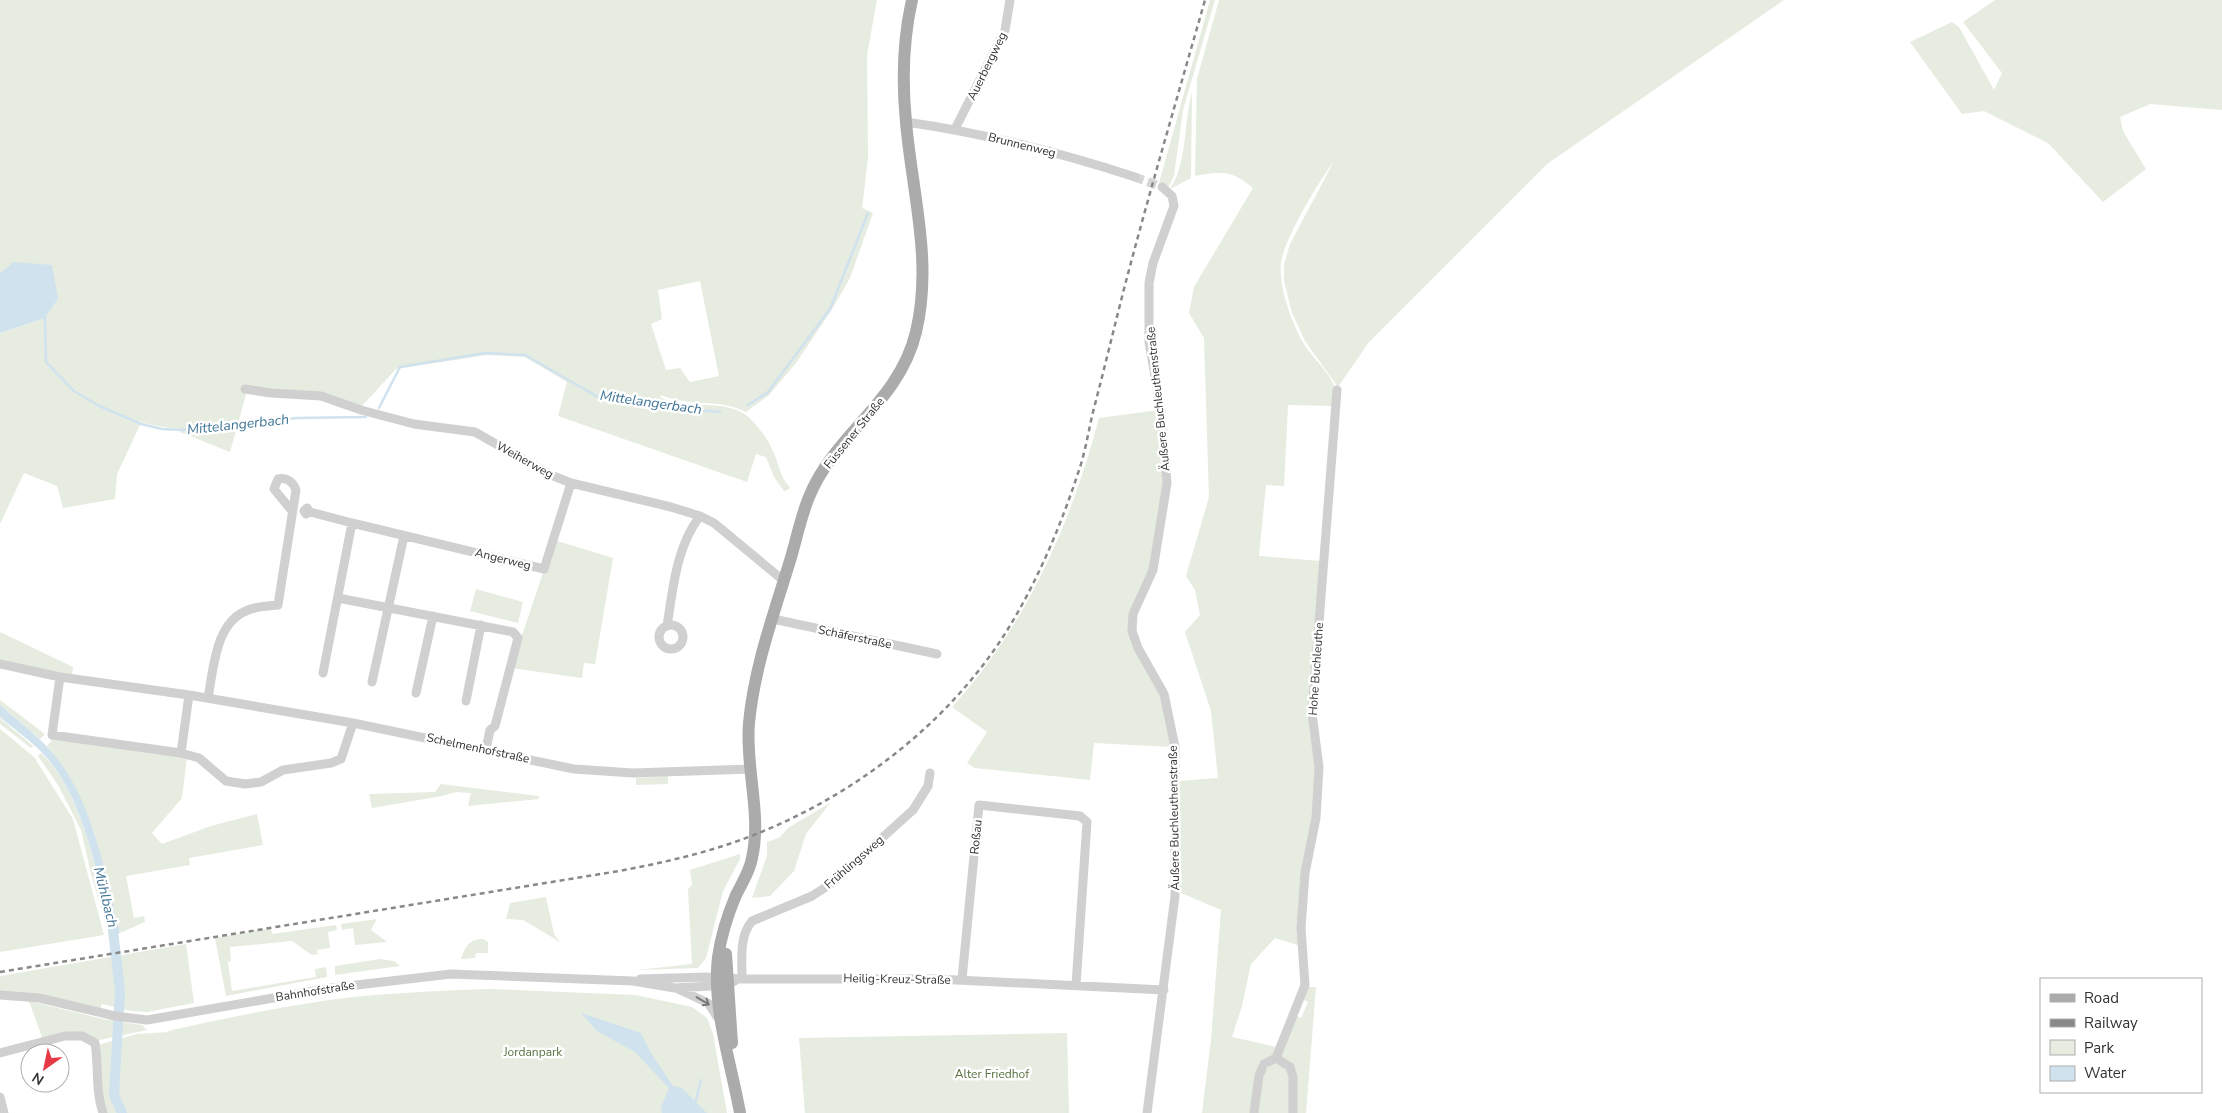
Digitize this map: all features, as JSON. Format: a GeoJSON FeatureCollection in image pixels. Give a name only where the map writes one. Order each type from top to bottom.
{"type":"FeatureCollection","features":[{"type":"Feature","properties":{"kind":"main road","name":"Füssener Straße"},"geometry":{"type":"LineString","coordinates":[[728,981],[718,957],[727,919],[752,858],[754,812],[749,726],[754,685],[772,619],[808,499],[814,485],[838,449],[888,393],[902,369],[916,332],[922,298],[923,262],[906,122],[906,38],[912,0]]}},
{"type":"Feature","properties":{"kind":"main road"},"geometry":{"type":"LineString","coordinates":[[728,981],[721,1025],[733,1073],[740,1113]]}},
{"type":"Feature","properties":{"kind":"main road"},"geometry":{"type":"LineString","coordinates":[[728,981],[733,1073]]}},
{"type":"Feature","properties":{"kind":"street","name":"Auerbergweg"},"geometry":{"type":"LineString","coordinates":[[955,129],[1005,30],[1010,0]]}},
{"type":"Feature","properties":{"kind":"street","name":"Brunnenweg"},"geometry":{"type":"LineString","coordinates":[[906,122],[955,129],[1092,163],[1135,177]]}},
{"type":"Feature","properties":{"kind":"street","name":"Äußere Buchleuthenstraße"},"geometry":{"type":"LineString","coordinates":[[1147,1113],[1175,896],[1175,747],[1164,694],[1138,648],[1132,631],[1132,614],[1153,570],[1167,483],[1161,410],[1149,333],[1149,283],[1153,263],[1174,206],[1172,196],[1162,187]]}},
{"type":"Feature","properties":{"kind":"street","name":"Weiherweg"},"geometry":{"type":"LineString","coordinates":[[245,389],[270,393],[322,396],[361,410],[414,424],[475,432],[551,476],[571,483],[671,506],[700,516],[714,523],[784,581]]}},
{"type":"Feature","properties":{"kind":"street","name":"Hohe Buchleuthe"},"geometry":{"type":"LineString","coordinates":[[1276,1058],[1305,985],[1301,928],[1305,873],[1316,818],[1319,767],[1312,713],[1337,390]]}},
{"type":"Feature","properties":{"kind":"street","name":"Angerweg"},"geometry":{"type":"LineString","coordinates":[[310,512],[544,569],[571,483]]}},
{"type":"Feature","properties":{"kind":"street"},"geometry":{"type":"LineString","coordinates":[[208,698],[218,642],[225,630],[236,617],[253,608],[278,605],[292,511]]}},
{"type":"Feature","properties":{"kind":"street"},"geometry":{"type":"LineString","coordinates":[[667,626],[678,564],[691,528],[700,516]]}},
{"type":"Feature","properties":{"kind":"street"},"geometry":{"type":"LineString","coordinates":[[322,673],[352,523]]}},
{"type":"Feature","properties":{"kind":"street"},"geometry":{"type":"LineString","coordinates":[[372,682],[404,536]]}},
{"type":"Feature","properties":{"kind":"street"},"geometry":{"type":"LineString","coordinates":[[338,598],[513,632],[518,638],[496,726],[490,730],[486,749]]}},
{"type":"Feature","properties":{"kind":"street"},"geometry":{"type":"LineString","coordinates":[[416,693],[433,616]]}},
{"type":"Feature","properties":{"kind":"street","name":"Schäferstraße"},"geometry":{"type":"LineString","coordinates":[[772,619],[937,654]]}},
{"type":"Feature","properties":{"kind":"street"},"geometry":{"type":"LineString","coordinates":[[466,701],[481,625]]}},
{"type":"Feature","properties":{"kind":"street","name":"Schelmenhofstraße"},"geometry":{"type":"LineString","coordinates":[[0,664],[60,676],[208,698],[352,724],[486,749],[574,769],[633,773],[751,770]]}},
{"type":"Feature","properties":{"kind":"street"},"geometry":{"type":"LineString","coordinates":[[60,676],[52,735],[181,753],[199,758],[226,781],[253,784],[283,770],[330,763],[340,759],[352,724]]}},
{"type":"Feature","properties":{"kind":"street"},"geometry":{"type":"LineString","coordinates":[[181,753],[189,695]]}},
{"type":"Feature","properties":{"kind":"street","name":"Frühlingsweg"},"geometry":{"type":"LineString","coordinates":[[728,981],[742,948],[746,928],[752,921],[812,896],[832,883],[913,810],[928,786],[930,773]]}},
{"type":"Feature","properties":{"kind":"street","name":"Roßau"},"geometry":{"type":"LineString","coordinates":[[962,979],[979,805],[1080,816],[1087,822],[1076,985]]}},
{"type":"Feature","properties":{"kind":"street","name":"Bahnhofstraße"},"geometry":{"type":"LineString","coordinates":[[0,995],[39,998],[115,1016],[147,1020],[331,988],[451,974],[633,981],[675,988],[708,1003],[714,1009],[721,1025]]}},
{"type":"Feature","properties":{"kind":"street","name":"Bahnhofstraße"},"geometry":{"type":"LineString","coordinates":[[633,981],[643,978],[728,981]]}},
{"type":"Feature","properties":{"kind":"street","name":"Heilig-Kreuz-Straße"},"geometry":{"type":"LineString","coordinates":[[728,981],[962,979],[1164,990]]}},
{"type":"Feature","properties":{"kind":"street","name":"Bahnhofstraße"},"geometry":{"type":"LineString","coordinates":[[675,988],[728,981]]}},
{"type":"Feature","properties":{"kind":"street"},"geometry":{"type":"LineString","coordinates":[[0,1053],[65,1036],[82,1036],[95,1043],[98,1062],[98,1097],[103,1113]]}},
{"type":"Feature","properties":{"kind":"street"},"geometry":{"type":"LineString","coordinates":[[1254,1113],[1259,1076],[1264,1064],[1276,1058],[1290,1067],[1293,1077],[1293,1113]]}},
{"type":"Feature","properties":{"kind":"street"},"geometry":{"type":"LineString","coordinates":[[0,1097],[4,1113]]}},
{"type":"Feature","properties":{"kind":"green space"},"geometry":{"type":"Polygon","coordinates":[[[0,0],[877,0],[867,55],[868,158],[862,208],[873,213],[850,278],[831,311],[796,363],[769,395],[746,412],[725,405],[682,401],[661,395],[660,397],[681,403],[726,407],[746,415],[757,426],[770,445],[781,474],[790,487],[788,490],[784,491],[774,477],[766,457],[756,454],[747,482],[558,416],[567,382],[525,357],[487,355],[396,369],[360,408],[322,393],[247,391],[230,452],[180,432],[180,429],[152,425],[124,417],[97,405],[74,389],[46,362],[74,391],[98,407],[140,425],[117,474],[115,499],[63,508],[57,486],[24,473],[0,524],[0,333],[45,318],[58,299],[54,284],[0,275],[0,0]],[[700,281],[658,290],[662,319],[651,324],[666,370],[680,368],[690,382],[719,376],[700,281]]]}},
{"type":"Feature","properties":{"kind":"green space"},"geometry":{"type":"Polygon","coordinates":[[[1210,0],[1215,0],[1183,110],[1174,176],[1168,188],[1159,183],[1210,0]]]}},
{"type":"Feature","properties":{"kind":"green space"},"geometry":{"type":"Polygon","coordinates":[[[1219,0],[1784,0],[1547,164],[1369,342],[1338,387],[1305,341],[1292,313],[1284,281],[1284,264],[1290,244],[1334,161],[1295,225],[1281,263],[1284,293],[1299,336],[1331,379],[1336,393],[1334,406],[1288,405],[1284,486],[1266,485],[1259,556],[1321,561],[1310,713],[1317,767],[1301,946],[1275,938],[1251,964],[1242,1006],[1232,1037],[1276,1047],[1274,1056],[1261,1061],[1255,1076],[1251,1113],[1202,1113],[1211,1040],[1221,910],[1179,892],[1179,781],[1218,778],[1211,711],[1185,632],[1200,615],[1195,590],[1186,576],[1209,497],[1204,338],[1189,313],[1194,287],[1253,188],[1238,178],[1225,173],[1195,176],[1197,79],[1219,0]]]}},
{"type":"Feature","properties":{"kind":"green space"},"geometry":{"type":"Polygon","coordinates":[[[1995,0],[2222,0],[2222,110],[2150,104],[2120,117],[2123,131],[2146,169],[2103,202],[2048,143],[1984,111],[1962,114],[1910,42],[1952,22],[1959,27],[1994,90],[2002,73],[1963,22],[1995,0]]]}},
{"type":"Feature","properties":{"kind":"green space"},"geometry":{"type":"Polygon","coordinates":[[[1192,93],[1191,178],[1170,189],[1180,167],[1192,93]]]}},
{"type":"Feature","properties":{"kind":"green space"},"geometry":{"type":"Polygon","coordinates":[[[1159,410],[1165,483],[1151,569],[1131,631],[1162,694],[1172,747],[1094,743],[1090,780],[975,768],[967,763],[987,732],[952,707],[1002,643],[1024,608],[1043,572],[1075,496],[1099,418],[1159,410]]]}},
{"type":"Feature","properties":{"kind":"green space"},"geometry":{"type":"Polygon","coordinates":[[[554,540],[613,558],[595,664],[584,663],[582,678],[511,668],[554,540]]]}},
{"type":"Feature","properties":{"kind":"green space"},"geometry":{"type":"Polygon","coordinates":[[[476,589],[523,602],[518,623],[470,611],[476,589]]]}},
{"type":"Feature","properties":{"kind":"green space"},"geometry":{"type":"Polygon","coordinates":[[[0,632],[73,667],[72,676],[0,661],[0,632]]]}},
{"type":"Feature","properties":{"kind":"green space"},"geometry":{"type":"Polygon","coordinates":[[[0,700],[45,734],[40,739],[0,705],[0,700]]]}},
{"type":"Feature","properties":{"kind":"green space"},"geometry":{"type":"Polygon","coordinates":[[[0,718],[33,746],[31,748],[0,724],[0,718]]]}},
{"type":"Feature","properties":{"kind":"green space"},"geometry":{"type":"Polygon","coordinates":[[[0,729],[34,757],[73,819],[104,935],[0,952],[0,729]]]}},
{"type":"Feature","properties":{"kind":"green space"},"geometry":{"type":"Polygon","coordinates":[[[53,738],[187,757],[182,798],[152,833],[162,844],[211,826],[257,814],[263,845],[189,858],[190,865],[126,876],[134,918],[144,916],[145,922],[120,933],[94,831],[53,753],[47,746],[53,738]]]}},
{"type":"Feature","properties":{"kind":"green space"},"geometry":{"type":"Polygon","coordinates":[[[41,753],[56,769],[68,789],[78,813],[87,837],[112,934],[109,934],[91,874],[81,830],[58,785],[38,756],[41,753]]]}},
{"type":"Feature","properties":{"kind":"green space"},"geometry":{"type":"Polygon","coordinates":[[[668,776],[668,784],[636,785],[636,778],[668,776]]]}},
{"type":"Feature","properties":{"kind":"green space"},"geometry":{"type":"Polygon","coordinates":[[[441,784],[539,796],[539,799],[468,806],[471,793],[456,792],[372,808],[369,794],[435,792],[441,784]]]}},
{"type":"Feature","properties":{"kind":"green space"},"geometry":{"type":"Polygon","coordinates":[[[830,803],[806,834],[794,871],[770,896],[752,898],[767,856],[767,842],[779,838],[788,828],[830,803]]]}},
{"type":"Feature","properties":{"kind":"green space"},"geometry":{"type":"Polygon","coordinates":[[[740,854],[740,859],[723,891],[706,958],[698,968],[637,970],[692,964],[688,889],[692,885],[690,870],[740,854]]]}},
{"type":"Feature","properties":{"kind":"green space"},"geometry":{"type":"Polygon","coordinates":[[[546,897],[554,934],[560,942],[523,920],[506,919],[510,903],[546,897]]]}},
{"type":"Feature","properties":{"kind":"green space"},"geometry":{"type":"Polygon","coordinates":[[[377,919],[371,930],[387,942],[355,945],[353,928],[342,930],[341,924],[377,919]]]}},
{"type":"Feature","properties":{"kind":"green space"},"geometry":{"type":"Polygon","coordinates":[[[336,925],[337,930],[328,932],[330,948],[317,950],[318,954],[312,955],[292,941],[230,947],[231,961],[228,962],[232,991],[316,977],[315,969],[326,967],[327,977],[226,996],[215,938],[271,928],[272,934],[336,925]]]}},
{"type":"Feature","properties":{"kind":"green space"},"geometry":{"type":"Polygon","coordinates":[[[483,939],[488,942],[488,953],[476,953],[475,958],[461,959],[468,944],[474,940],[483,939]]]}},
{"type":"Feature","properties":{"kind":"green space"},"geometry":{"type":"Polygon","coordinates":[[[186,944],[194,1003],[147,1012],[131,1011],[102,1004],[100,1009],[0,992],[0,976],[186,944]]]}},
{"type":"Feature","properties":{"kind":"green space"},"geometry":{"type":"Polygon","coordinates":[[[380,959],[394,961],[400,966],[335,975],[335,966],[380,959]]]}},
{"type":"Feature","properties":{"kind":"green space"},"geometry":{"type":"Polygon","coordinates":[[[1306,987],[1316,987],[1306,1113],[1296,1113],[1297,1079],[1280,1056],[1296,1016],[1301,1018],[1308,1002],[1302,999],[1306,987]]]}},
{"type":"Feature","properties":{"kind":"green space","name":"Jordanpark"},"geometry":{"type":"Polygon","coordinates":[[[489,989],[636,995],[692,1007],[707,1018],[713,1034],[727,1113],[106,1113],[101,1097],[97,1045],[137,1034],[169,1032],[248,1014],[329,1000],[389,994],[489,989]]]}},
{"type":"Feature","properties":{"kind":"green space"},"geometry":{"type":"Polygon","coordinates":[[[29,1001],[103,1019],[142,1025],[147,1030],[95,1041],[82,1034],[43,1040],[29,1001]]]}},
{"type":"Feature","properties":{"kind":"green space","name":"Alter Friedhof"},"geometry":{"type":"Polygon","coordinates":[[[1067,1033],[1069,1113],[805,1113],[799,1038],[1067,1033]]]}},
{"type":"Feature","properties":{"kind":"green space"},"geometry":{"type":"Polygon","coordinates":[[[1276,1062],[1287,1068],[1290,1078],[1289,1113],[1257,1113],[1262,1077],[1265,1071],[1276,1062]]]}},
{"type":"Feature","properties":{"kind":"water"},"geometry":{"type":"Polygon","coordinates":[[[14,262],[52,265],[58,299],[45,318],[0,333],[0,273],[14,262]]]}},
{"type":"Feature","properties":{"kind":"water"},"geometry":{"type":"Polygon","coordinates":[[[0,705],[51,751],[66,771],[78,792],[96,837],[120,933],[112,934],[88,842],[72,797],[60,776],[42,752],[0,717],[0,705]]]}},
{"type":"Feature","properties":{"kind":"water"},"geometry":{"type":"Polygon","coordinates":[[[581,1013],[641,1033],[651,1053],[673,1086],[682,1088],[707,1113],[662,1113],[661,1107],[669,1088],[635,1052],[597,1031],[581,1013]]]}},
{"type":"Feature","properties":{"kind":"waterway","name":"Mittelangerbach"},"geometry":{"type":"LineString","coordinates":[[748,405],[768,392],[830,309],[868,213]]}},
{"type":"Feature","properties":{"kind":"waterway","name":"Mittelangerbach"},"geometry":{"type":"LineString","coordinates":[[42,316],[45,318],[46,362],[74,391],[99,406],[141,424],[162,429],[181,430],[296,418],[366,417]]}},
{"type":"Feature","properties":{"kind":"waterway","name":"Mittelangerbach"},"geometry":{"type":"LineString","coordinates":[[379,408],[400,367],[485,353],[525,355],[598,397],[662,407],[720,412]]}},
{"type":"Feature","properties":{"kind":"waterway","name":"Mühlbach"},"geometry":{"type":"LineString","coordinates":[[112,922],[120,991],[114,1095],[122,1113]]}},
{"type":"Feature","properties":{"kind":"waterway"},"geometry":{"type":"LineString","coordinates":[[696,1101],[701,1080]]}},
{"type":"Feature","properties":{"kind":"tunnel"},"geometry":{"type":"LineString","coordinates":[[1135,177],[1162,187]]}},
{"type":"Feature","properties":{"kind":"railway"},"geometry":{"type":"LineString","coordinates":[[0,972],[619,871],[674,859],[729,844],[771,828],[812,808],[852,785],[889,758],[924,729],[957,696],[986,661],[1021,606],[1057,531],[1083,458],[1125,285],[1205,0]]}}]}
